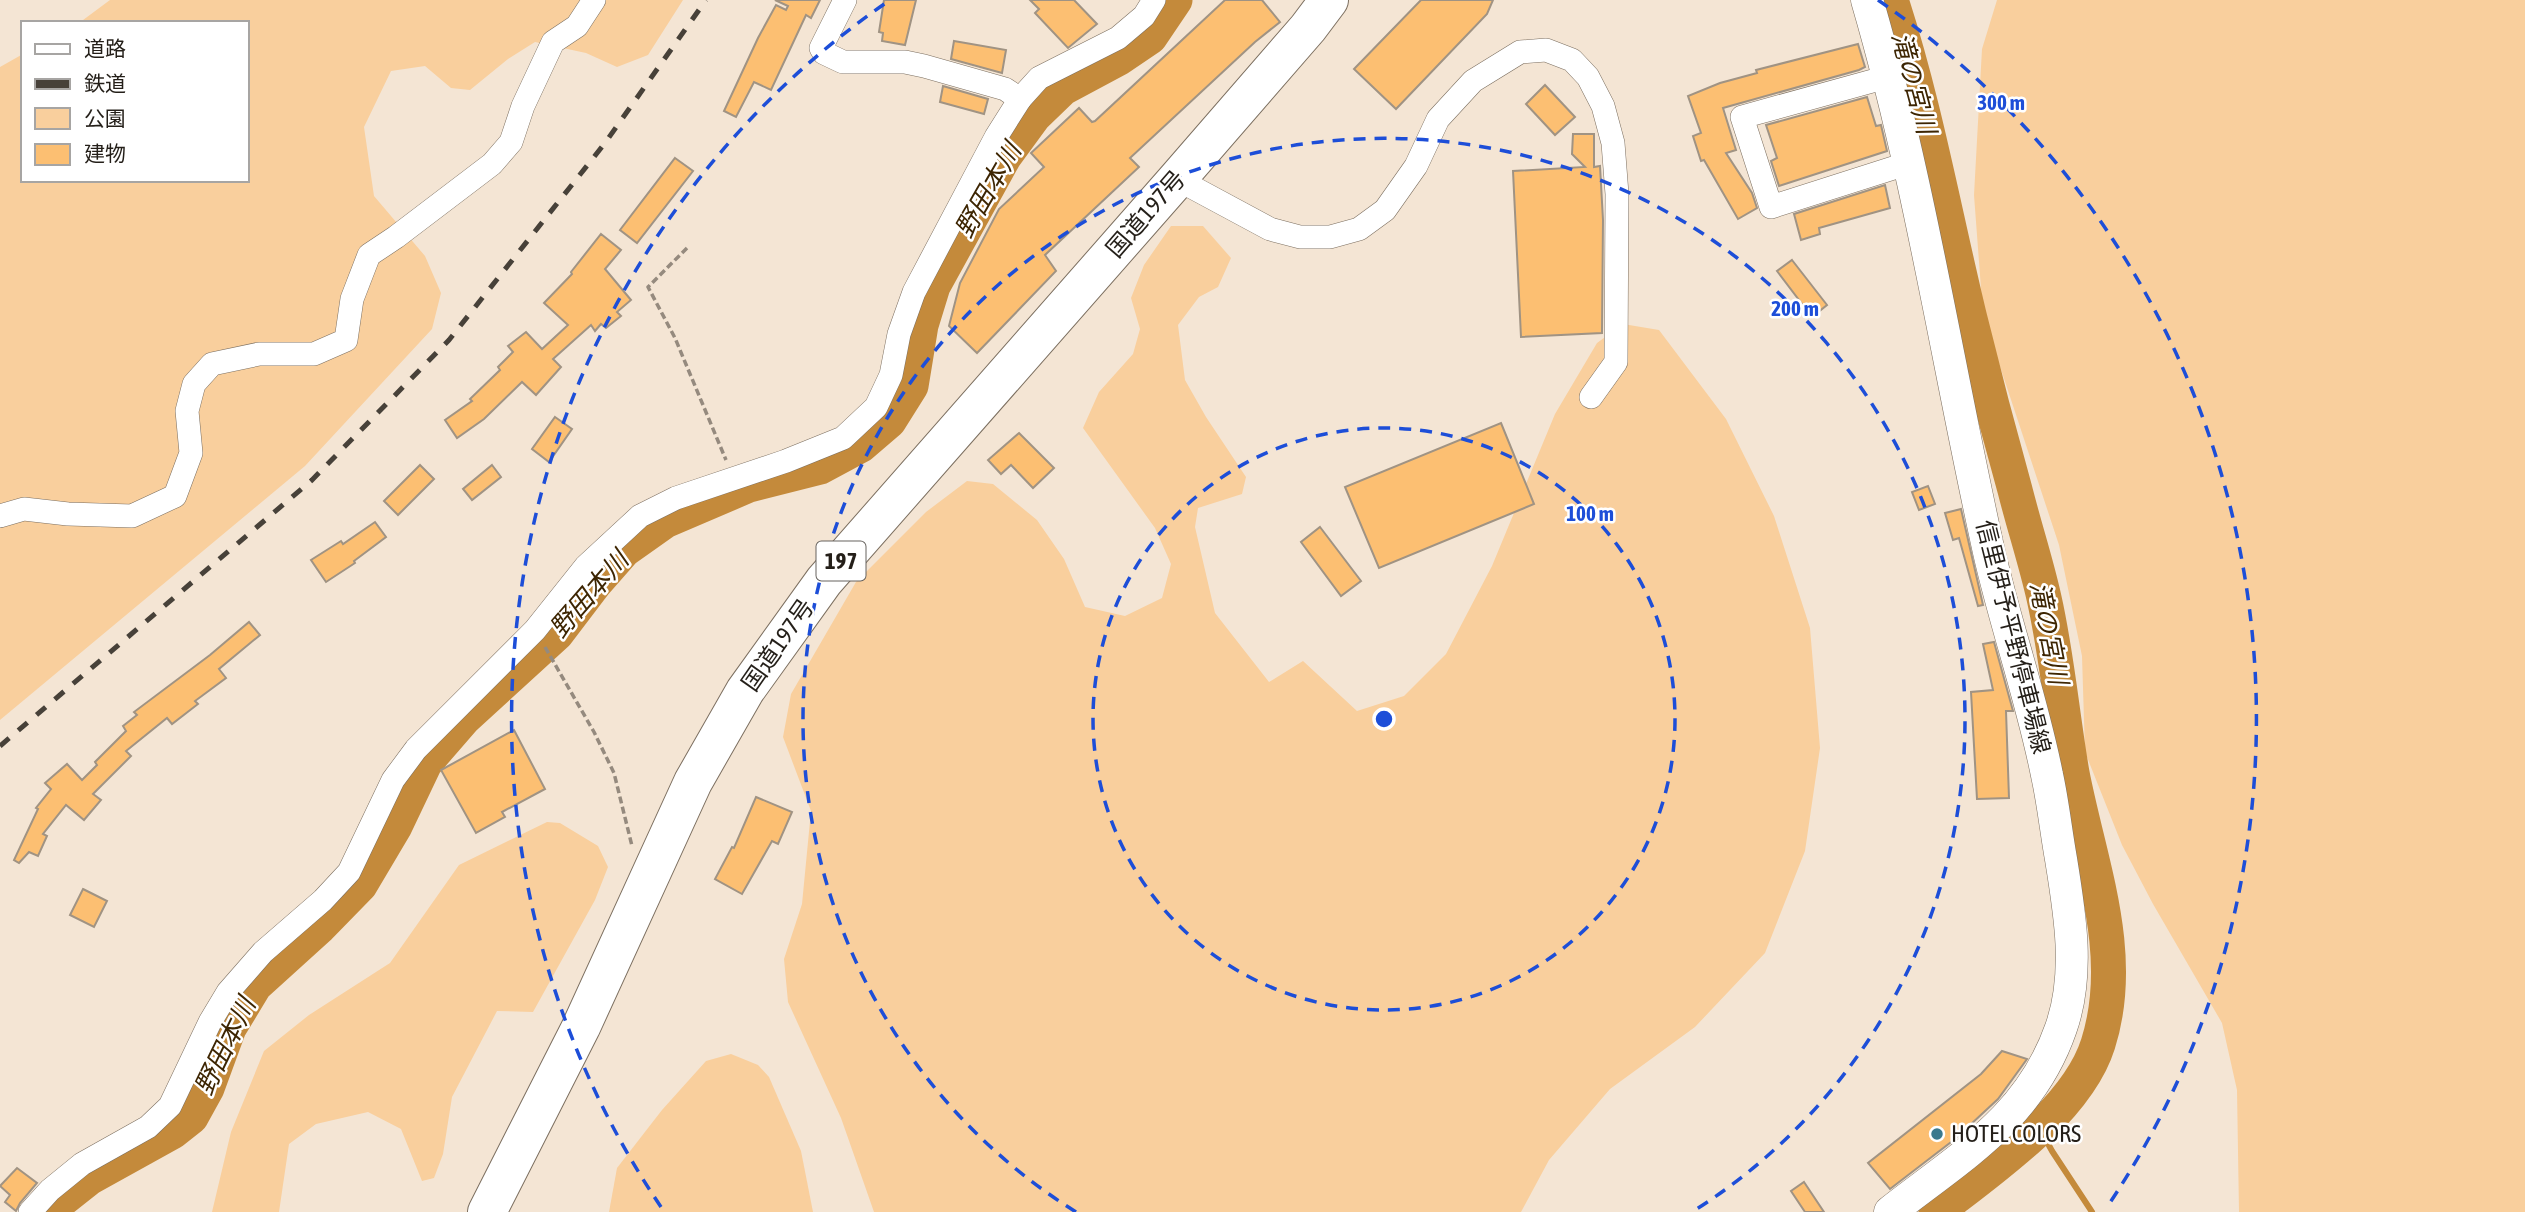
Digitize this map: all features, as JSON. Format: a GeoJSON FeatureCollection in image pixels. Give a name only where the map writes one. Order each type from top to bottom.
{"type":"FeatureCollection","features":[{"type":"Feature","properties":{"kind":"highway","name":"国道197号"},"geometry":{"type":"LineString","coordinates":[[487,1212],[581,1027],[693,782],[745,691],[824,580],[1308,29],[1329,0]]}},
{"type":"Feature","properties":{"kind":"main road","name":"信里伊予平野停車場線"},"geometry":{"type":"LineString","coordinates":[[1867,0],[1909,163],[1989,553],[2047,773],[2071,920],[2071,978],[2063,1025],[2047,1064],[2011,1115],[1984,1140],[1890,1212]]}},
{"type":"Feature","properties":{"kind":"street"},"geometry":{"type":"LineString","coordinates":[[0,516],[24,509],[68,514],[132,516],[175,496],[191,453],[187,411],[194,384],[212,365],[259,355],[314,355],[346,340],[352,299],[369,254],[396,237],[492,164],[511,142],[523,106],[553,42],[576,26],[594,0]]}},
{"type":"Feature","properties":{"kind":"street"},"geometry":{"type":"LineString","coordinates":[[845,0],[821,48],[824,53],[843,62],[915,64],[1005,89],[1020,99]]}},
{"type":"Feature","properties":{"kind":"street"},"geometry":{"type":"LineString","coordinates":[[30,1212],[50,1190],[82,1164],[148,1128],[170,1106],[210,1022],[228,992],[263,952],[323,900],[349,872],[393,780],[416,749],[535,630],[586,566],[640,516],[676,498],[786,461],[843,438],[876,407],[891,375],[899,334],[914,292],[996,137],[1020,99],[1039,78],[1118,38],[1144,16],[1154,0]]}},
{"type":"Feature","properties":{"kind":"street"},"geometry":{"type":"LineString","coordinates":[[1177,179],[1270,229],[1300,237],[1330,237],[1359,229],[1385,210],[1416,166],[1438,119],[1473,81],[1520,52],[1545,50],[1572,60],[1588,76],[1603,106],[1613,143],[1617,194],[1616,362],[1591,397]]}},
{"type":"Feature","properties":{"kind":"street"},"geometry":{"type":"LineString","coordinates":[[1887,77],[1742,117],[1771,207],[1909,163]]}},
{"type":"Feature","properties":{"kind":"path"},"geometry":{"type":"LineString","coordinates":[[687,248],[648,287],[675,338],[733,478]]}},
{"type":"Feature","properties":{"kind":"path"},"geometry":{"type":"LineString","coordinates":[[535,630],[594,732],[614,773],[632,846]]}},
{"type":"Feature","properties":{"kind":"green space"},"geometry":{"type":"Polygon","coordinates":[[[110,0],[683,0],[648,55],[617,67],[586,53],[535,42],[508,59],[470,90],[451,88],[425,66],[391,71],[364,127],[374,196],[425,256],[441,293],[432,329],[305,466],[0,720],[0,67],[21,55],[21,182],[248,182],[248,21],[82,21],[110,0]]]}},
{"type":"Feature","properties":{"kind":"green space"},"geometry":{"type":"Polygon","coordinates":[[[1997,0],[2525,0],[2525,1212],[2239,1212],[2237,1090],[2222,1023],[2122,845],[2085,752],[2082,656],[2059,545],[1983,315],[1974,195],[1982,49],[1997,0]]]}},
{"type":"Feature","properties":{"kind":"green space"},"geometry":{"type":"Polygon","coordinates":[[[1171,226],[1203,226],[1231,258],[1218,287],[1199,297],[1178,325],[1185,380],[1246,477],[1242,494],[1198,508],[1195,527],[1215,613],[1269,682],[1303,661],[1357,711],[1404,696],[1446,654],[1492,566],[1555,414],[1597,343],[1623,324],[1659,330],[1726,419],[1774,516],[1810,628],[1820,748],[1805,851],[1765,953],[1695,1027],[1610,1089],[1549,1160],[1521,1212],[874,1212],[841,1118],[788,1002],[784,959],[802,904],[811,811],[783,737],[791,694],[856,582],[926,512],[967,481],[993,484],[1037,520],[1064,559],[1085,607],[1125,616],[1162,598],[1171,564],[1155,528],[1083,428],[1099,392],[1133,354],[1140,329],[1131,298],[1144,265],[1171,226]]]}},
{"type":"Feature","properties":{"kind":"green space"},"geometry":{"type":"Polygon","coordinates":[[[547,822],[560,823],[598,846],[608,867],[595,900],[533,1012],[497,1011],[452,1097],[443,1154],[434,1178],[422,1181],[401,1129],[368,1112],[316,1124],[289,1144],[279,1212],[212,1212],[231,1132],[264,1051],[309,1015],[390,963],[459,865],[547,822]]]}},
{"type":"Feature","properties":{"kind":"green space"},"geometry":{"type":"Polygon","coordinates":[[[731,1054],[758,1065],[769,1077],[801,1151],[813,1212],[609,1212],[617,1168],[662,1110],[706,1061],[731,1054]]]}},
{"type":"Feature","properties":{"kind":"building"},"geometry":{"type":"Polygon","coordinates":[[[775,0],[820,0],[811,18],[806,15],[771,90],[754,82],[736,117],[724,111],[758,38],[776,5],[786,10],[788,6],[775,0]]]}},
{"type":"Feature","properties":{"kind":"building"},"geometry":{"type":"Polygon","coordinates":[[[884,0],[916,0],[905,45],[882,41],[883,33],[879,32],[884,0]]]}},
{"type":"Feature","properties":{"kind":"building"},"geometry":{"type":"Polygon","coordinates":[[[1030,0],[1074,0],[1097,24],[1068,48],[1035,13],[1039,9],[1030,0]]]}},
{"type":"Feature","properties":{"kind":"building"},"geometry":{"type":"Polygon","coordinates":[[[1225,0],[1262,0],[1280,22],[1130,158],[1139,167],[1045,255],[1056,271],[977,353],[949,326],[960,283],[999,209],[1044,167],[1031,153],[1079,108],[1092,122],[1095,121],[1225,0]]]}},
{"type":"Feature","properties":{"kind":"building"},"geometry":{"type":"Polygon","coordinates":[[[1421,0],[1493,0],[1487,14],[1396,109],[1354,69],[1421,0]]]}},
{"type":"Feature","properties":{"kind":"building"},"geometry":{"type":"Polygon","coordinates":[[[954,41],[1006,50],[1002,73],[951,59],[954,41]]]}},
{"type":"Feature","properties":{"kind":"building"},"geometry":{"type":"Polygon","coordinates":[[[1858,44],[1865,67],[1859,70],[1723,108],[1736,150],[1726,153],[1752,193],[1757,208],[1738,219],[1704,160],[1701,161],[1693,136],[1701,133],[1688,96],[1720,83],[1757,73],[1756,70],[1858,44]]]}},
{"type":"Feature","properties":{"kind":"building"},"geometry":{"type":"Polygon","coordinates":[[[1545,85],[1575,117],[1555,135],[1526,104],[1545,85]]]}},
{"type":"Feature","properties":{"kind":"building"},"geometry":{"type":"Polygon","coordinates":[[[943,86],[988,99],[984,114],[940,102],[943,86]]]}},
{"type":"Feature","properties":{"kind":"building"},"geometry":{"type":"Polygon","coordinates":[[[1867,97],[1876,126],[1881,125],[1887,151],[1779,186],[1771,161],[1777,158],[1766,125],[1867,97]]]}},
{"type":"Feature","properties":{"kind":"building"},"geometry":{"type":"Polygon","coordinates":[[[1573,134],[1594,134],[1594,167],[1600,166],[1603,220],[1602,333],[1521,337],[1513,171],[1585,167],[1572,154],[1573,134]]]}},
{"type":"Feature","properties":{"kind":"building"},"geometry":{"type":"Polygon","coordinates":[[[675,158],[693,171],[637,243],[620,230],[675,158]]]}},
{"type":"Feature","properties":{"kind":"building"},"geometry":{"type":"Polygon","coordinates":[[[1885,185],[1890,208],[1819,228],[1820,234],[1801,240],[1794,214],[1885,185]]]}},
{"type":"Feature","properties":{"kind":"building"},"geometry":{"type":"Polygon","coordinates":[[[601,234],[621,250],[605,269],[631,300],[617,312],[621,316],[606,328],[601,324],[595,331],[591,325],[553,359],[561,367],[536,395],[522,382],[484,419],[457,438],[445,420],[472,401],[470,399],[500,370],[498,367],[513,352],[508,346],[526,332],[542,349],[568,325],[544,303],[572,274],[601,234]]]}},
{"type":"Feature","properties":{"kind":"building"},"geometry":{"type":"Polygon","coordinates":[[[1792,260],[1827,305],[1812,317],[1777,271],[1792,260]]]}},
{"type":"Feature","properties":{"kind":"building"},"geometry":{"type":"Polygon","coordinates":[[[555,417],[572,429],[549,462],[532,449],[555,417]]]}},
{"type":"Feature","properties":{"kind":"building"},"geometry":{"type":"Polygon","coordinates":[[[1501,423],[1534,504],[1379,568],[1345,487],[1501,423]]]}},
{"type":"Feature","properties":{"kind":"building"},"geometry":{"type":"Polygon","coordinates":[[[1019,433],[1054,468],[1033,488],[1011,465],[1001,474],[988,460],[1019,433]]]}},
{"type":"Feature","properties":{"kind":"building"},"geometry":{"type":"Polygon","coordinates":[[[420,465],[434,479],[398,515],[384,501],[420,465]]]}},
{"type":"Feature","properties":{"kind":"building"},"geometry":{"type":"Polygon","coordinates":[[[492,465],[501,477],[472,500],[463,489],[492,465]]]}},
{"type":"Feature","properties":{"kind":"building"},"geometry":{"type":"Polygon","coordinates":[[[1928,486],[1935,504],[1919,510],[1912,492],[1928,486]]]}},
{"type":"Feature","properties":{"kind":"building"},"geometry":{"type":"Polygon","coordinates":[[[1961,509],[1983,605],[1978,606],[1959,538],[1953,540],[1945,513],[1961,509]]]}},
{"type":"Feature","properties":{"kind":"building"},"geometry":{"type":"Polygon","coordinates":[[[375,522],[386,537],[354,561],[355,563],[326,582],[311,560],[341,541],[343,544],[375,522]]]}},
{"type":"Feature","properties":{"kind":"building"},"geometry":{"type":"Polygon","coordinates":[[[1320,527],[1361,581],[1341,596],[1301,542],[1320,527]]]}},
{"type":"Feature","properties":{"kind":"building"},"geometry":{"type":"Polygon","coordinates":[[[249,622],[260,635],[219,669],[226,678],[195,701],[198,704],[172,724],[167,718],[126,751],[131,756],[93,794],[101,800],[84,820],[66,805],[43,834],[47,836],[38,856],[29,852],[19,863],[14,860],[38,809],[36,808],[51,789],[45,783],[67,764],[82,780],[97,765],[95,762],[126,731],[123,726],[137,715],[134,712],[249,622]]]}},
{"type":"Feature","properties":{"kind":"building"},"geometry":{"type":"Polygon","coordinates":[[[1994,642],[2013,711],[2006,711],[2009,798],[1977,799],[1971,692],[1993,690],[1983,644],[1994,642]]]}},
{"type":"Feature","properties":{"kind":"building"},"geometry":{"type":"Polygon","coordinates":[[[514,730],[545,789],[502,812],[505,817],[476,833],[441,770],[514,730]]]}},
{"type":"Feature","properties":{"kind":"building"},"geometry":{"type":"Polygon","coordinates":[[[756,797],[792,812],[778,844],[772,841],[742,894],[715,879],[732,847],[734,848],[756,797]]]}},
{"type":"Feature","properties":{"kind":"building"},"geometry":{"type":"Polygon","coordinates":[[[83,889],[107,901],[94,927],[70,915],[83,889]]]}},
{"type":"Feature","properties":{"kind":"building","name":"HOTEL COLORS"},"geometry":{"type":"Polygon","coordinates":[[[2002,1051],[2027,1059],[1998,1099],[1955,1139],[1890,1189],[1868,1163],[1981,1074],[2002,1051]]]}},
{"type":"Feature","properties":{"kind":"building"},"geometry":{"type":"Polygon","coordinates":[[[17,1168],[37,1183],[16,1211],[5,1202],[10,1195],[0,1186],[17,1168]]]}},
{"type":"Feature","properties":{"kind":"building"},"geometry":{"type":"Polygon","coordinates":[[[1804,1182],[1824,1212],[1805,1212],[1791,1191],[1804,1182]]]}},
{"type":"Feature","properties":{"kind":"waterway","name":"野田本川"},"geometry":{"type":"LineString","coordinates":[[46,1212],[89,1178],[172,1132],[191,1117],[207,1088],[229,1028],[255,985],[319,927],[360,885],[395,826],[425,763],[464,718],[557,633],[624,550],[665,521],[749,485],[820,467],[861,445],[889,421],[911,386],[921,325],[933,286],[1004,157],[1034,116],[1063,88],[1119,58],[1150,37],[1175,0]]}},
{"type":"Feature","properties":{"kind":"waterway","name":"滝の宮川"},"geometry":{"type":"LineString","coordinates":[[1891,0],[1934,158],[1997,426],[2044,598],[2072,773],[2102,908],[2109,976],[2106,1010],[2098,1044],[2087,1069],[2071,1093],[2052,1116],[2029,1137],[1936,1212]]}},
{"type":"Feature","properties":{"kind":"waterway"},"geometry":{"type":"LineString","coordinates":[[2040,1129],[2092,1212]]}},
{"type":"Feature","properties":{"kind":"railway"},"geometry":{"type":"LineString","coordinates":[[0,746],[312,480],[449,340],[605,143],[706,0]]}},
{"type":"Feature","properties":{"kind":"place","name":"HOTEL COLORS"},"geometry":{"type":"Point","coordinates":[1937,1134]}}]}
